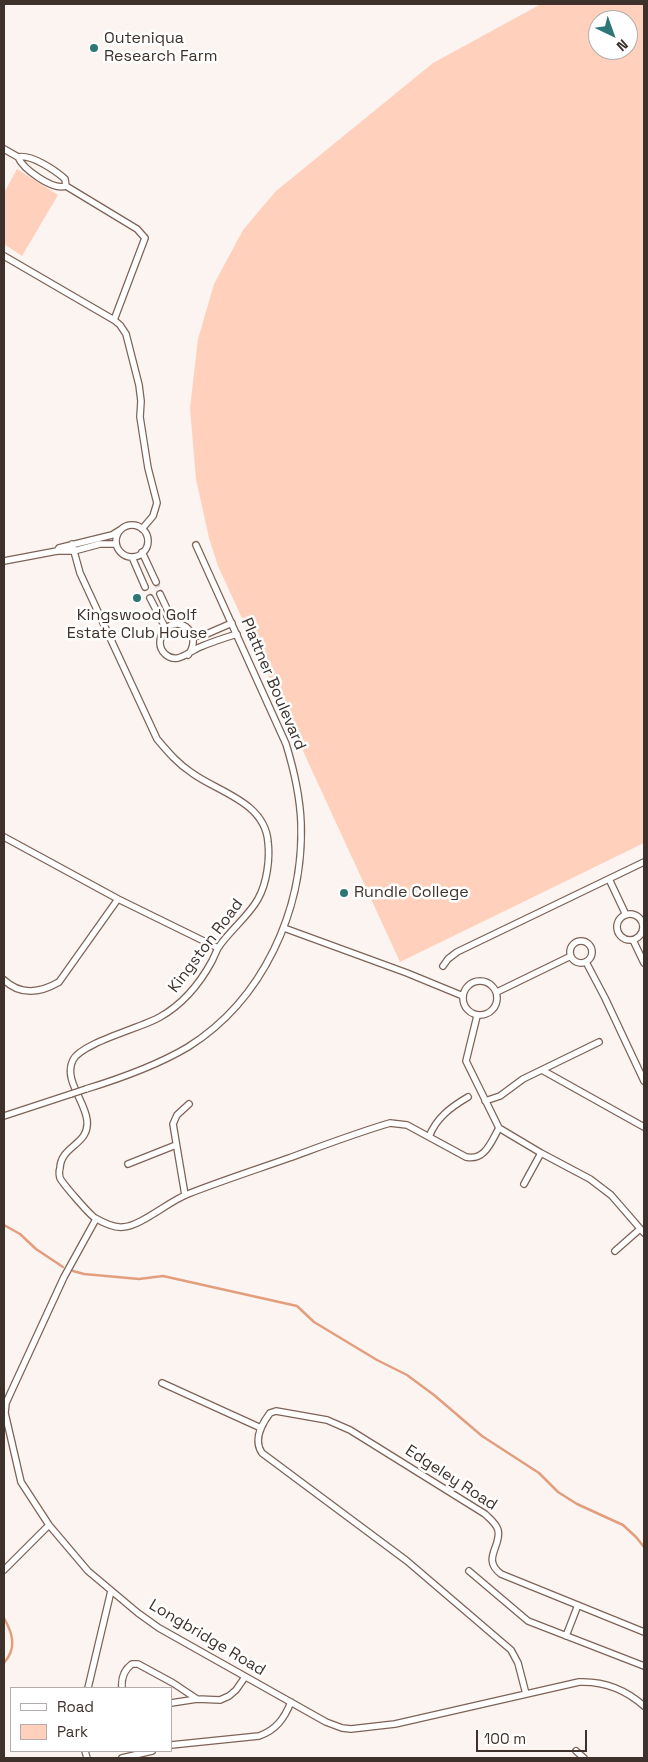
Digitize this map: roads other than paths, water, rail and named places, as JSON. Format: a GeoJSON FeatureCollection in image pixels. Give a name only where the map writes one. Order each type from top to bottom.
{"type":"FeatureCollection","features":[{"type":"Feature","properties":{"kind":"street"},"geometry":{"type":"LineString","coordinates":[[4,148],[18,157],[24,167],[50,184],[60,188],[66,186],[137,229],[144,238],[114,320]]}},
{"type":"Feature","properties":{"kind":"street"},"geometry":{"type":"LineString","coordinates":[[18,157],[30,157],[54,171],[65,179],[66,186]]}},
{"type":"Feature","properties":{"kind":"street"},"geometry":{"type":"LineString","coordinates":[[4,256],[114,320],[124,328],[139,385],[141,400],[140,417],[148,468],[157,503],[154,516],[142,529]]}},
{"type":"Feature","properties":{"kind":"street"},"geometry":{"type":"LineString","coordinates":[[73,548],[112,535],[132,525],[145,532],[147,543],[142,552],[132,557]]}},
{"type":"Feature","properties":{"kind":"street"},"geometry":{"type":"LineString","coordinates":[[122,529],[118,533],[116,544],[122,553],[132,557],[145,587]]}},
{"type":"Feature","properties":{"kind":"street"},"geometry":{"type":"LineString","coordinates":[[4,561],[73,548],[116,544]]}},
{"type":"Feature","properties":{"kind":"street","name":"Plattner Boulevard"},"geometry":{"type":"LineString","coordinates":[[4,1116],[128,1076],[156,1064],[189,1046],[205,1034],[240,1001],[265,967],[284,928],[296,884],[301,856],[301,824],[297,782],[286,744],[196,545]]}},
{"type":"Feature","properties":{"kind":"street","name":"Kingston Road"},"geometry":{"type":"LineString","coordinates":[[73,548],[84,584],[157,739],[192,774],[241,801],[259,818],[267,832],[268,843],[265,878],[258,899],[218,948],[194,989],[178,1006],[157,1019],[92,1045],[72,1060],[71,1073],[84,1106],[87,1121],[86,1131],[82,1139],[63,1155],[60,1166],[60,1178],[65,1186],[96,1219]]}},
{"type":"Feature","properties":{"kind":"street"},"geometry":{"type":"LineString","coordinates":[[142,552],[156,582]]}},
{"type":"Feature","properties":{"kind":"street"},"geometry":{"type":"LineString","coordinates":[[139,574],[150,569]]}},
{"type":"Feature","properties":{"kind":"street"},"geometry":{"type":"LineString","coordinates":[[160,594],[174,624]]}},
{"type":"Feature","properties":{"kind":"street"},"geometry":{"type":"LineString","coordinates":[[150,598],[166,628]]}},
{"type":"Feature","properties":{"kind":"street"},"geometry":{"type":"LineString","coordinates":[[155,610],[165,605]]}},
{"type":"Feature","properties":{"kind":"street"},"geometry":{"type":"LineString","coordinates":[[193,636],[202,636],[232,623]]}},
{"type":"Feature","properties":{"kind":"street"},"geometry":{"type":"LineString","coordinates":[[188,655],[194,644],[193,636],[186,627],[174,624],[166,628],[160,642],[161,649],[166,655],[173,658],[181,658],[188,655],[198,648],[237,634]]}},
{"type":"Feature","properties":{"kind":"street"},"geometry":{"type":"LineString","coordinates":[[4,837],[118,899],[218,948]]}},
{"type":"Feature","properties":{"kind":"street"},"geometry":{"type":"LineString","coordinates":[[443,966],[457,952],[644,862]]}},
{"type":"Feature","properties":{"kind":"street"},"geometry":{"type":"LineString","coordinates":[[609,879],[626,915]]}},
{"type":"Feature","properties":{"kind":"street"},"geometry":{"type":"LineString","coordinates":[[4,980],[18,990],[31,991],[50,987],[59,982],[118,899]]}},
{"type":"Feature","properties":{"kind":"street"},"geometry":{"type":"LineString","coordinates":[[626,915],[636,916],[643,922],[641,935],[633,940],[628,940],[619,934],[618,923],[626,915]]}},
{"type":"Feature","properties":{"kind":"street"},"geometry":{"type":"LineString","coordinates":[[284,928],[407,973],[463,996]]}},
{"type":"Feature","properties":{"kind":"street"},"geometry":{"type":"LineString","coordinates":[[633,940],[644,963]]}},
{"type":"Feature","properties":{"kind":"street"},"geometry":{"type":"LineString","coordinates":[[586,941],[593,950],[591,957],[586,962],[578,963],[571,956],[570,948],[575,942],[586,941]]}},
{"type":"Feature","properties":{"kind":"street"},"geometry":{"type":"LineString","coordinates":[[497,992],[571,956]]}},
{"type":"Feature","properties":{"kind":"street"},"geometry":{"type":"LineString","coordinates":[[586,962],[644,1081]]}},
{"type":"Feature","properties":{"kind":"street"},"geometry":{"type":"LineString","coordinates":[[478,981],[490,983],[497,992],[497,1003],[492,1012],[477,1016],[468,1010],[463,1001],[463,996],[468,986],[478,981]]}},
{"type":"Feature","properties":{"kind":"street"},"geometry":{"type":"LineString","coordinates":[[477,1016],[466,1061],[499,1128],[541,1153],[590,1178],[611,1195],[642,1231],[615,1251]]}},
{"type":"Feature","properties":{"kind":"street"},"geometry":{"type":"LineString","coordinates":[[485,1101],[500,1096],[523,1079],[599,1042]]}},
{"type":"Feature","properties":{"kind":"street"},"geometry":{"type":"LineString","coordinates":[[542,1070],[644,1127]]}},
{"type":"Feature","properties":{"kind":"street"},"geometry":{"type":"LineString","coordinates":[[429,1137],[435,1124],[441,1117],[468,1097]]}},
{"type":"Feature","properties":{"kind":"street"},"geometry":{"type":"LineString","coordinates":[[185,1195],[172,1124],[176,1115],[188,1104]]}},
{"type":"Feature","properties":{"kind":"street"},"geometry":{"type":"LineString","coordinates":[[96,1219],[115,1226],[133,1225],[185,1195],[390,1123],[407,1125],[466,1157],[472,1158],[479,1157],[484,1153],[499,1128]]}},
{"type":"Feature","properties":{"kind":"street"},"geometry":{"type":"LineString","coordinates":[[128,1164],[176,1145]]}},
{"type":"Feature","properties":{"kind":"street"},"geometry":{"type":"LineString","coordinates":[[524,1184],[541,1153]]}},
{"type":"Feature","properties":{"kind":"street","name":"Longbridge Road"},"geometry":{"type":"LineString","coordinates":[[96,1219],[64,1277],[6,1403],[5,1413],[21,1482],[48,1525],[78,1561],[111,1591],[159,1628],[326,1722],[342,1728],[396,1724],[579,1682],[597,1682],[611,1685],[644,1704]]}},
{"type":"Feature","properties":{"kind":"street"},"geometry":{"type":"LineString","coordinates":[[162,1383],[261,1428],[258,1434],[258,1445],[262,1453],[407,1561],[510,1650],[518,1663],[526,1694]]}},
{"type":"Feature","properties":{"kind":"street","name":"Edgeley Road"},"geometry":{"type":"LineString","coordinates":[[261,1428],[270,1413],[276,1411],[327,1420],[350,1430],[485,1514],[493,1521],[497,1527],[498,1536],[492,1562],[501,1574],[644,1632]]}},
{"type":"Feature","properties":{"kind":"street"},"geometry":{"type":"LineString","coordinates":[[4,1570],[48,1525]]}},
{"type":"Feature","properties":{"kind":"street"},"geometry":{"type":"LineString","coordinates":[[469,1571],[528,1621],[644,1666]]}},
{"type":"Feature","properties":{"kind":"street"},"geometry":{"type":"LineString","coordinates":[[88,1687],[111,1591]]}},
{"type":"Feature","properties":{"kind":"street"},"geometry":{"type":"LineString","coordinates":[[566,1636],[578,1605]]}},
{"type":"Feature","properties":{"kind":"street"},"geometry":{"type":"LineString","coordinates":[[122,1687],[122,1677],[125,1671],[132,1664],[138,1664],[198,1699]]}},
{"type":"Feature","properties":{"kind":"street"},"geometry":{"type":"LineString","coordinates":[[172,1704],[198,1699],[220,1700],[236,1690],[245,1677]]}},
{"type":"Feature","properties":{"kind":"street"},"geometry":{"type":"LineString","coordinates":[[172,1745],[259,1736],[269,1732],[279,1724],[291,1702]]}},
{"type":"Feature","properties":{"kind":"street"},"geometry":{"type":"LineString","coordinates":[[576,1751],[584,1758]]}},
{"type":"Feature","properties":{"kind":"street"},"geometry":{"type":"LineString","coordinates":[[122,1758],[148,1752]]}},
{"type":"Feature","properties":{"kind":"waterway"},"geometry":{"type":"LineString","coordinates":[[4,1225],[20,1234],[36,1249],[63,1267]]}},
{"type":"Feature","properties":{"kind":"waterway"},"geometry":{"type":"LineString","coordinates":[[73,1271],[84,1274],[139,1279],[163,1276],[297,1306],[314,1322],[377,1360],[407,1375],[434,1395],[482,1436],[539,1473],[558,1492],[577,1504],[623,1525],[644,1547]]}},
{"type":"Feature","properties":{"kind":"waterway"},"geometry":{"type":"LineString","coordinates":[[4,1618],[10,1630],[12,1641],[11,1652],[4,1663]]}},
{"type":"Feature","properties":{"kind":"tunnel"},"geometry":{"type":"LineString","coordinates":[[156,582],[160,594]]}},
{"type":"Feature","properties":{"kind":"place","name":"Outeniqua Research Farm"},"geometry":{"type":"Point","coordinates":[94,48]}},
{"type":"Feature","properties":{"kind":"place","name":"Kingswood Golf Estate Club House"},"geometry":{"type":"Point","coordinates":[137,598]}},
{"type":"Feature","properties":{"kind":"place","name":"Rundle College"},"geometry":{"type":"Point","coordinates":[344,893]}}]}
